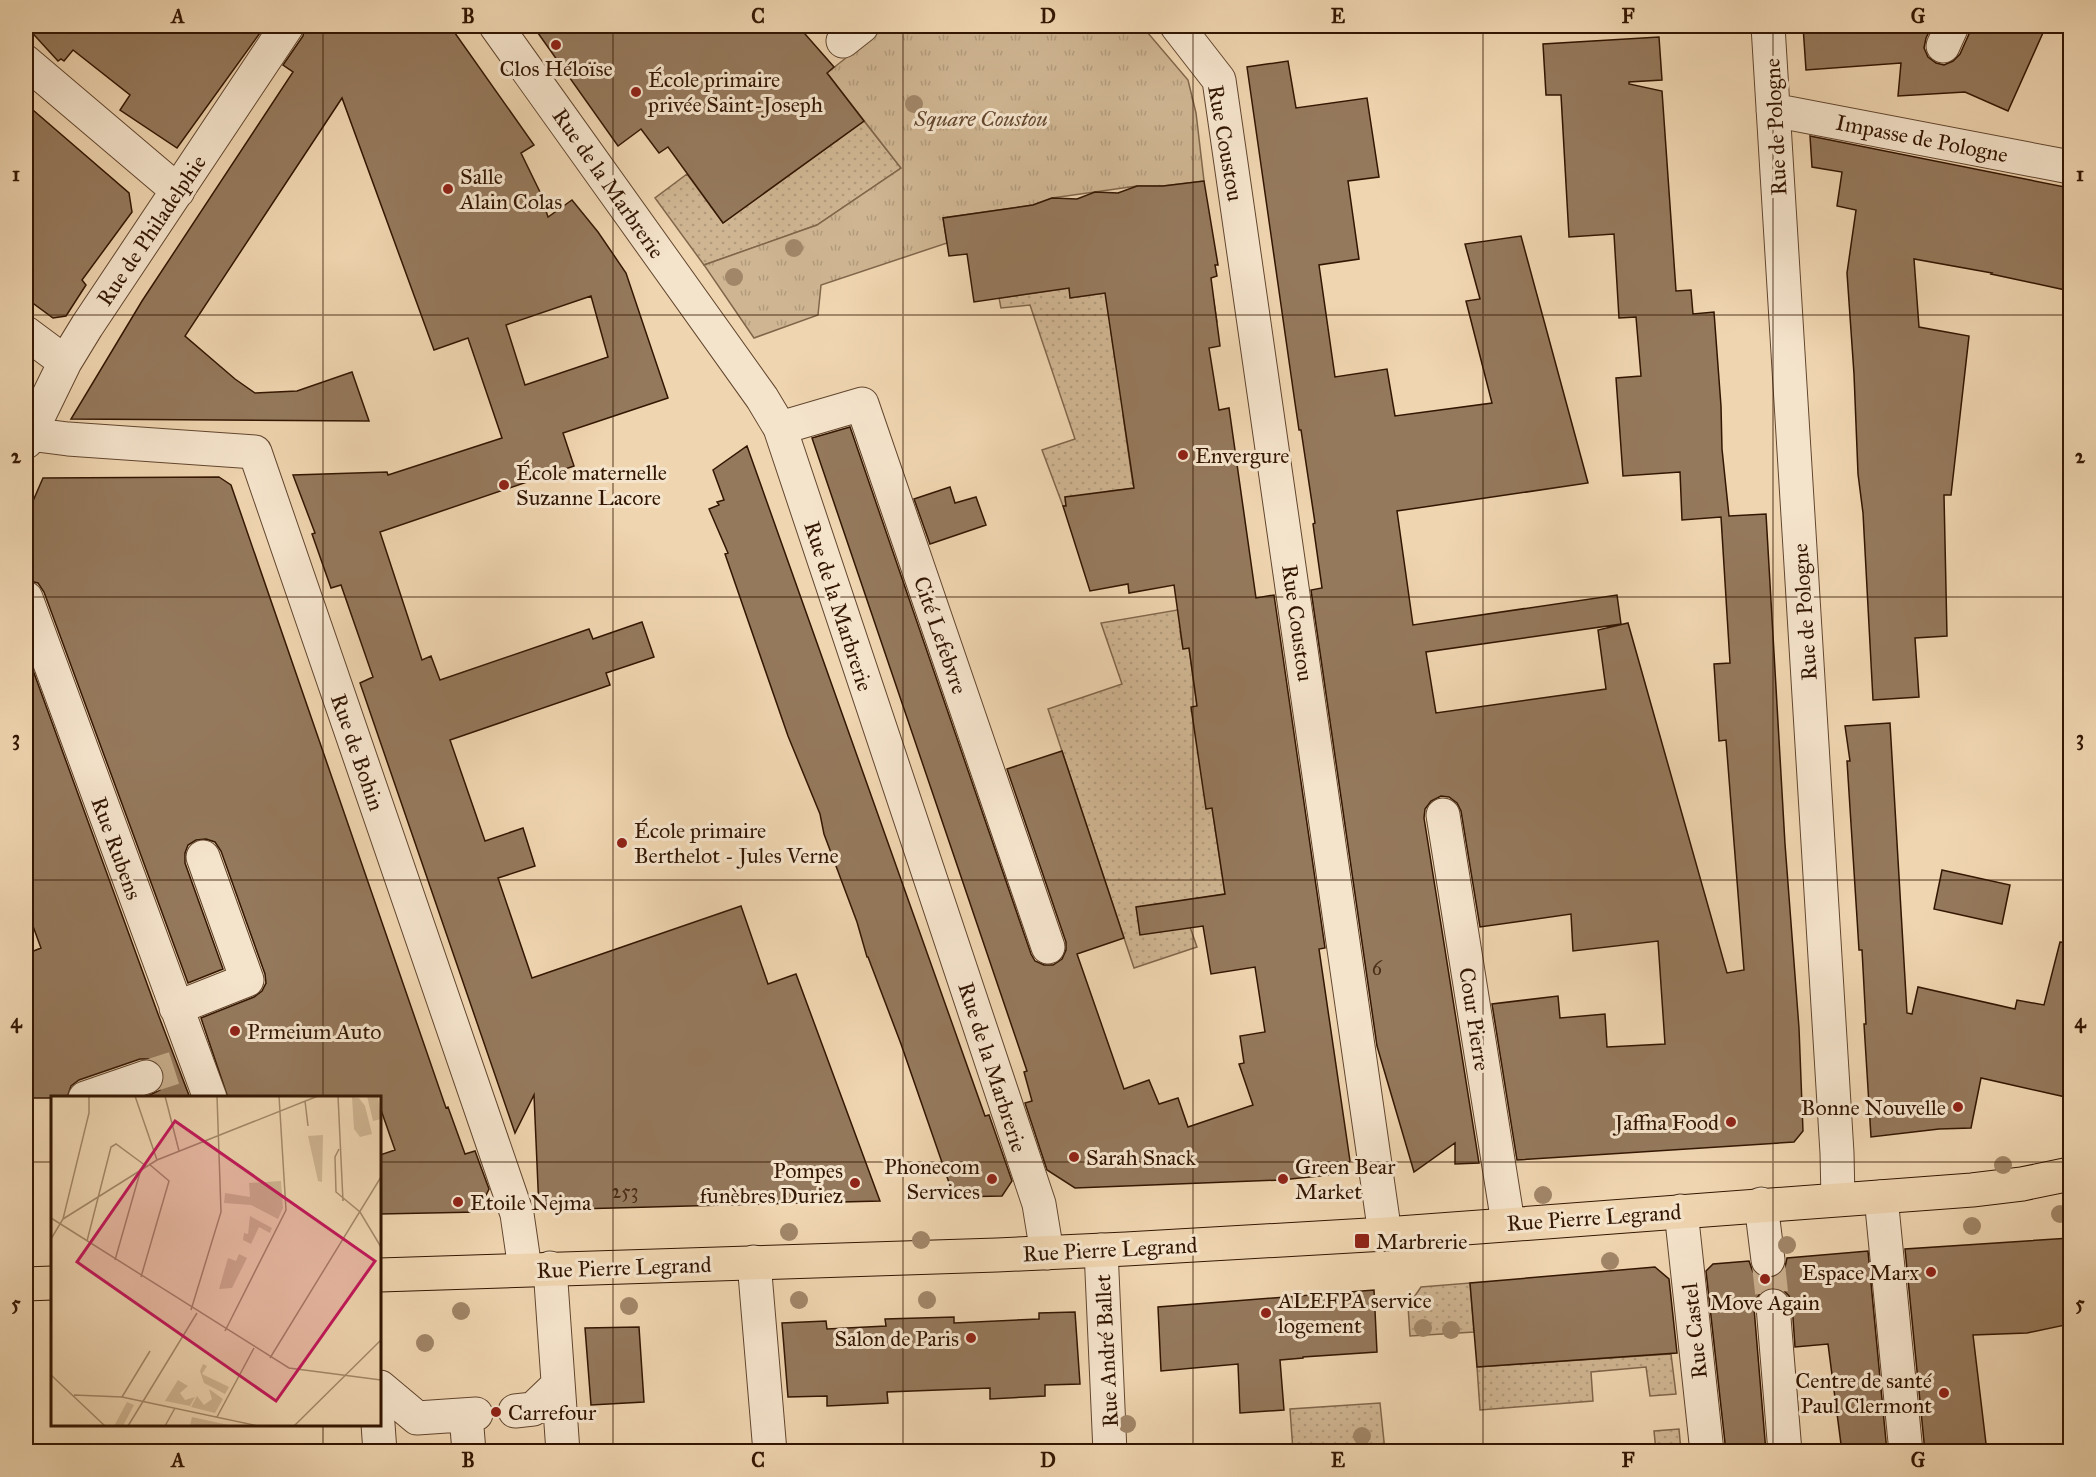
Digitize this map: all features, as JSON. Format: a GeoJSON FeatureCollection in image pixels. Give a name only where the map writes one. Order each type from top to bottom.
{"type":"FeatureCollection","features":[{"type":"Feature","properties":{"kind":"main road","name":"Rue Pierre Legrand"},"geometry":{"type":"LineString","coordinates":[[381,1275],[1047,1253],[1385,1234],[1761,1204],[1881,1197],[2022,1184],[2070,1174]]}},
{"type":"Feature","properties":{"kind":"main road"},"geometry":{"type":"LineString","coordinates":[[26,1284],[51,1283]]}},
{"type":"Feature","properties":{"kind":"street","name":"Rue de Philadelphie"},"geometry":{"type":"LineString","coordinates":[[27,438],[65,362],[87,326],[287,26]]}},
{"type":"Feature","properties":{"kind":"street","name":"Rue de la Marbrerie"},"geometry":{"type":"LineString","coordinates":[[496,26],[762,398],[780,428],[1039,1204],[1047,1253]]}},
{"type":"Feature","properties":{"kind":"street","name":"Rue Coustou"},"geometry":{"type":"LineString","coordinates":[[1177,26],[1219,80],[1385,1234]]}},
{"type":"Feature","properties":{"kind":"street","name":"Rue de Pologne"},"geometry":{"type":"LineString","coordinates":[[1768,26],[1835,1118],[1838,1199]]}},
{"type":"Feature","properties":{"kind":"street"},"geometry":{"type":"LineString","coordinates":[[26,62],[178,191]]}},
{"type":"Feature","properties":{"kind":"street","name":"Impasse de Pologne"},"geometry":{"type":"LineString","coordinates":[[1773,110],[2070,167]]}},
{"type":"Feature","properties":{"kind":"street"},"geometry":{"type":"LineString","coordinates":[[26,333],[65,362]]}},
{"type":"Feature","properties":{"kind":"street","name":"Cité Lefebvre"},"geometry":{"type":"LineString","coordinates":[[780,428],[862,404],[1048,947]]}},
{"type":"Feature","properties":{"kind":"street","name":"Rue de Bohin"},"geometry":{"type":"LineString","coordinates":[[27,438],[255,452],[537,1269]]}},
{"type":"Feature","properties":{"kind":"street","name":"Rue Rubens"},"geometry":{"type":"LineString","coordinates":[[26,598],[176,1008],[172,1068],[207,1096]]}},
{"type":"Feature","properties":{"kind":"street","name":"Cour Pierre"},"geometry":{"type":"LineString","coordinates":[[1443,815],[1508,1223]]}},
{"type":"Feature","properties":{"kind":"street"},"geometry":{"type":"LineString","coordinates":[[176,1008],[247,980],[203,857]]}},
{"type":"Feature","properties":{"kind":"street"},"geometry":{"type":"LineString","coordinates":[[91,1096],[172,1068]]}},
{"type":"Feature","properties":{"kind":"street"},"geometry":{"type":"LineString","coordinates":[[1881,1197],[1906,1452]]}},
{"type":"Feature","properties":{"kind":"street"},"geometry":{"type":"LineString","coordinates":[[1761,1204],[1768,1260]]}},
{"type":"Feature","properties":{"kind":"street","name":"Rue Castel"},"geometry":{"type":"LineString","coordinates":[[1681,1211],[1707,1452]]}},
{"type":"Feature","properties":{"kind":"street","name":"Rue André Ballet"},"geometry":{"type":"LineString","coordinates":[[1101,1250],[1110,1452]]}},
{"type":"Feature","properties":{"kind":"street"},"geometry":{"type":"LineString","coordinates":[[754,1262],[770,1452]]}},
{"type":"Feature","properties":{"kind":"street"},"geometry":{"type":"LineString","coordinates":[[537,1269],[558,1386],[563,1452]]}},
{"type":"Feature","properties":{"kind":"street"},"geometry":{"type":"LineString","coordinates":[[1773,1306],[1785,1452]]}},
{"type":"Feature","properties":{"kind":"street"},"geometry":{"type":"LineString","coordinates":[[515,1411],[533,1409],[558,1386]]}},
{"type":"Feature","properties":{"kind":"street"},"geometry":{"type":"LineString","coordinates":[[381,1388],[417,1418],[471,1414],[469,1452]]}},
{"type":"Feature","properties":{"kind":"street"},"geometry":{"type":"LineString","coordinates":[[378,1426],[380,1452]]}},
{"type":"Feature","properties":{"kind":"green space","name":"Square Coustou"},"geometry":{"type":"Polygon","coordinates":[[[886,26],[1142,26],[1188,80],[1196,113],[1204,181],[1163,186],[1137,186],[1052,198],[1033,205],[943,218],[947,243],[821,285],[818,315],[754,338],[704,265],[817,225],[901,168],[827,73],[886,26]]]}},
{"type":"Feature","properties":{"kind":"green space"},"geometry":{"type":"Polygon","coordinates":[[[864,121],[901,168],[817,225],[704,265],[655,198],[687,174],[723,223],[864,121]]]}},
{"type":"Feature","properties":{"kind":"green space"},"geometry":{"type":"Polygon","coordinates":[[[1210,278],[1217,322],[1138,336],[1136,327],[1111,332],[1116,365],[1133,413],[1123,415],[1133,485],[1142,485],[1143,495],[1119,490],[1106,492],[1107,501],[1065,497],[1066,506],[1063,506],[1042,450],[1075,439],[1030,305],[1001,308],[999,298],[1069,288],[1071,298],[1210,278]]]}},
{"type":"Feature","properties":{"kind":"green space"},"geometry":{"type":"Polygon","coordinates":[[[1183,609],[1186,630],[1180,631],[1183,649],[1189,648],[1197,706],[1206,809],[1212,808],[1225,894],[1181,901],[1197,947],[1134,968],[1048,709],[1122,684],[1101,623],[1183,609]]]}},
{"type":"Feature","properties":{"kind":"green space"},"geometry":{"type":"Polygon","coordinates":[[[1470,1283],[1474,1332],[1410,1336],[1408,1306],[1421,1287],[1470,1283]]]}},
{"type":"Feature","properties":{"kind":"green space"},"geometry":{"type":"Polygon","coordinates":[[[1671,1354],[1676,1394],[1650,1396],[1646,1367],[1591,1372],[1593,1401],[1480,1410],[1477,1367],[1671,1354]]]}},
{"type":"Feature","properties":{"kind":"green space"},"geometry":{"type":"Polygon","coordinates":[[[1380,1403],[1385,1451],[1293,1451],[1290,1409],[1380,1403]]]}},
{"type":"Feature","properties":{"kind":"green space"},"geometry":{"type":"Polygon","coordinates":[[[1679,1429],[1681,1451],[1656,1451],[1654,1431],[1679,1429]]]}},
{"type":"Feature","properties":{"kind":"building"},"geometry":{"type":"Polygon","coordinates":[[[26,26],[265,26],[177,148],[120,110],[130,95],[73,50],[64,61],[61,59],[58,61],[26,26]]]}},
{"type":"Feature","properties":{"kind":"building"},"geometry":{"type":"Polygon","coordinates":[[[305,26],[450,26],[534,145],[521,153],[540,192],[548,217],[572,200],[598,232],[626,273],[668,398],[563,433],[574,466],[380,532],[422,660],[431,656],[440,680],[589,629],[593,639],[642,622],[654,657],[606,673],[610,685],[450,740],[485,841],[523,828],[535,866],[498,878],[532,978],[741,906],[768,984],[796,974],[880,1201],[539,1210],[534,1095],[515,1133],[360,683],[373,677],[341,585],[331,588],[312,534],[315,533],[293,475],[387,472],[388,475],[502,438],[468,338],[434,350],[342,98],[185,336],[255,393],[297,391],[352,372],[369,421],[71,419],[142,301],[293,72],[283,65],[303,36],[305,26]],[[591,296],[506,325],[525,385],[608,357],[591,296]]]}},
{"type":"Feature","properties":{"kind":"building"},"geometry":{"type":"Polygon","coordinates":[[[533,26],[798,26],[834,67],[827,73],[864,121],[723,223],[668,147],[659,153],[641,129],[618,146],[533,26]]]}},
{"type":"Feature","properties":{"kind":"building"},"geometry":{"type":"Polygon","coordinates":[[[1803,26],[1932,26],[1924,48],[1928,57],[1944,65],[1953,61],[1960,54],[1971,26],[2046,26],[2008,111],[1965,92],[1898,96],[1901,63],[1806,70],[1803,26]]]}},
{"type":"Feature","properties":{"kind":"building"},"geometry":{"type":"Polygon","coordinates":[[[1659,37],[1662,80],[1629,82],[1629,84],[1662,91],[1676,291],[1691,290],[1693,314],[1714,312],[1722,449],[1729,516],[1766,514],[1785,844],[1799,1028],[1803,1131],[1794,1142],[1517,1160],[1492,1004],[1558,996],[1560,1018],[1605,1014],[1607,1047],[1665,1044],[1658,941],[1573,951],[1571,914],[1480,927],[1461,811],[1457,803],[1449,797],[1441,796],[1431,801],[1425,809],[1424,818],[1479,1163],[1455,1164],[1455,1143],[1414,1172],[1377,1046],[1311,590],[1322,588],[1313,524],[1315,523],[1301,430],[1299,430],[1247,67],[1288,61],[1296,108],[1367,98],[1379,177],[1348,181],[1359,259],[1319,265],[1335,377],[1387,369],[1395,416],[1492,403],[1466,301],[1480,299],[1465,244],[1521,236],[1588,483],[1397,511],[1413,625],[1617,595],[1621,624],[1426,652],[1436,713],[1606,689],[1598,630],[1628,623],[1727,973],[1744,970],[1726,740],[1719,741],[1714,664],[1730,663],[1721,517],[1682,520],[1680,472],[1623,476],[1616,378],[1641,376],[1636,317],[1619,318],[1614,234],[1569,237],[1561,95],[1546,95],[1543,44],[1659,37]]]}},
{"type":"Feature","properties":{"kind":"building"},"geometry":{"type":"Polygon","coordinates":[[[26,104],[129,193],[132,212],[82,280],[86,285],[66,316],[53,318],[26,298],[26,104]]]}},
{"type":"Feature","properties":{"kind":"building"},"geometry":{"type":"Polygon","coordinates":[[[1810,136],[2070,188],[2070,291],[1992,273],[1914,259],[1919,327],[1969,336],[1951,495],[1944,495],[1947,636],[1915,638],[1919,697],[1873,700],[1847,273],[1856,210],[1837,206],[1842,172],[1812,167],[1810,136]]]}},
{"type":"Feature","properties":{"kind":"building"},"geometry":{"type":"Polygon","coordinates":[[[1204,181],[1218,265],[1215,265],[1217,276],[1211,278],[1220,346],[1209,348],[1219,410],[1229,408],[1256,598],[1274,595],[1325,948],[1319,949],[1350,1161],[1338,1174],[1281,1180],[1075,1188],[1047,1170],[1025,1103],[1032,1101],[1024,1072],[1027,1071],[812,438],[850,427],[1035,961],[1044,965],[1053,965],[1062,959],[1066,950],[1066,942],[1007,769],[1062,751],[1124,938],[1077,954],[1124,1089],[1149,1080],[1159,1104],[1178,1098],[1188,1127],[1253,1105],[1239,1064],[1244,1063],[1240,1036],[1265,1032],[1255,967],[1211,974],[1203,926],[1140,935],[1136,907],[1225,894],[1212,808],[1206,809],[1191,707],[1197,706],[1189,648],[1183,649],[1174,585],[1129,593],[1128,584],[1090,591],[1063,506],[1066,506],[1065,497],[1134,488],[1105,293],[1070,298],[1069,288],[974,302],[967,254],[949,256],[943,218],[1033,205],[1052,198],[1077,199],[1095,192],[1118,193],[1137,186],[1163,186],[1204,181]]]}},
{"type":"Feature","properties":{"kind":"building"},"geometry":{"type":"Polygon","coordinates":[[[747,446],[985,1116],[989,1115],[1012,1181],[1002,1196],[954,1197],[901,1044],[867,957],[857,922],[824,834],[820,814],[788,736],[725,554],[728,553],[709,509],[719,505],[717,502],[724,500],[713,470],[747,446]]]}},
{"type":"Feature","properties":{"kind":"building"},"geometry":{"type":"Polygon","coordinates":[[[219,477],[231,485],[446,1108],[448,1107],[465,1154],[475,1151],[489,1189],[478,1212],[381,1214],[381,1155],[395,1150],[381,1110],[381,1096],[227,1096],[201,1018],[254,997],[262,991],[266,983],[265,974],[221,851],[215,842],[206,839],[196,840],[188,845],[185,863],[223,969],[188,983],[44,592],[38,583],[26,580],[26,517],[43,478],[219,477]]]}},
{"type":"Feature","properties":{"kind":"building"},"geometry":{"type":"Polygon","coordinates":[[[950,487],[955,503],[976,497],[986,525],[930,544],[914,499],[950,487]]]}},
{"type":"Feature","properties":{"kind":"building"},"geometry":{"type":"Polygon","coordinates":[[[26,651],[189,1096],[148,1096],[160,1090],[164,1080],[163,1070],[159,1063],[149,1059],[140,1059],[79,1080],[71,1086],[68,1096],[26,1098],[26,954],[41,948],[26,907],[26,651]]]}},
{"type":"Feature","properties":{"kind":"building"},"geometry":{"type":"Polygon","coordinates":[[[1890,723],[1907,1013],[1912,1014],[1918,987],[2015,1009],[2017,1000],[2044,1005],[2060,942],[2070,943],[2070,1098],[1981,1078],[1971,1128],[1939,1129],[1871,1137],[1862,950],[1859,950],[1847,761],[1850,761],[1845,726],[1890,723]]]}},
{"type":"Feature","properties":{"kind":"building"},"geometry":{"type":"Polygon","coordinates":[[[1942,870],[2010,885],[2002,924],[1934,909],[1942,870]]]}},
{"type":"Feature","properties":{"kind":"building"},"geometry":{"type":"Polygon","coordinates":[[[2070,1238],[2070,1324],[2027,1333],[1973,1335],[1987,1452],[1925,1452],[1905,1249],[2070,1238]]]}},
{"type":"Feature","properties":{"kind":"building"},"geometry":{"type":"Polygon","coordinates":[[[1868,1251],[1887,1452],[1842,1452],[1828,1344],[1795,1347],[1792,1304],[1789,1296],[1782,1289],[1772,1287],[1762,1291],[1756,1299],[1754,1308],[1766,1452],[1726,1452],[1706,1271],[1713,1264],[1749,1261],[1753,1272],[1760,1277],[1770,1279],[1780,1275],[1787,1258],[1868,1251]]]}},
{"type":"Feature","properties":{"kind":"building"},"geometry":{"type":"Polygon","coordinates":[[[1655,1267],[1669,1279],[1677,1353],[1477,1367],[1470,1283],[1655,1267]]]}},
{"type":"Feature","properties":{"kind":"building"},"geometry":{"type":"Polygon","coordinates":[[[1374,1290],[1377,1352],[1280,1360],[1284,1410],[1240,1413],[1238,1364],[1161,1371],[1158,1307],[1374,1290]]]}},
{"type":"Feature","properties":{"kind":"building"},"geometry":{"type":"Polygon","coordinates":[[[1075,1312],[1080,1384],[1045,1385],[1045,1396],[990,1399],[990,1388],[887,1392],[888,1403],[827,1406],[827,1396],[788,1397],[782,1323],[826,1321],[827,1329],[886,1326],[885,1319],[954,1317],[954,1323],[1039,1319],[1039,1313],[1075,1312]]]}},
{"type":"Feature","properties":{"kind":"building"},"geometry":{"type":"Polygon","coordinates":[[[639,1327],[644,1402],[591,1405],[585,1328],[639,1327]]]}},
{"type":"Feature","properties":{"kind":"tunnel"},"geometry":{"type":"LineString","coordinates":[[146,1077],[174,1068]]}},
{"type":"Feature","properties":{"kind":"tunnel"},"geometry":{"type":"LineString","coordinates":[[1768,1260],[1773,1306]]}},
{"type":"Feature","properties":{"kind":"place","name":"Clos Héloïse"},"geometry":{"type":"Point","coordinates":[556,45]}},
{"type":"Feature","properties":{"kind":"place","name":"École primaire privée Saint-Joseph"},"geometry":{"type":"Point","coordinates":[636,92]}},
{"type":"Feature","properties":{"kind":"place","name":"Salle Alain Colas"},"geometry":{"type":"Point","coordinates":[448,189]}},
{"type":"Feature","properties":{"kind":"place","name":"Envergure"},"geometry":{"type":"Point","coordinates":[1183,455]}},
{"type":"Feature","properties":{"kind":"place","name":"École maternelle Suzanne Lacore"},"geometry":{"type":"Point","coordinates":[504,485]}},
{"type":"Feature","properties":{"kind":"place","name":"École primaire Berthelot - Jules Verne"},"geometry":{"type":"Point","coordinates":[622,843]}},
{"type":"Feature","properties":{"kind":"place","name":"Prmeium Auto"},"geometry":{"type":"Point","coordinates":[235,1031]}},
{"type":"Feature","properties":{"kind":"place","name":"Bonne Nouvelle"},"geometry":{"type":"Point","coordinates":[1958,1107]}},
{"type":"Feature","properties":{"kind":"place","name":"Jaffna Food"},"geometry":{"type":"Point","coordinates":[1731,1122]}},
{"type":"Feature","properties":{"kind":"place","name":"Sarah Snack"},"geometry":{"type":"Point","coordinates":[1074,1157]}},
{"type":"Feature","properties":{"kind":"place","name":"Phonecom Services"},"geometry":{"type":"Point","coordinates":[992,1179]}},
{"type":"Feature","properties":{"kind":"place","name":"Green Bear Market"},"geometry":{"type":"Point","coordinates":[1283,1179]}},
{"type":"Feature","properties":{"kind":"place","name":"Pompes funèbres Duriez"},"geometry":{"type":"Point","coordinates":[855,1183]}},
{"type":"Feature","properties":{"kind":"place","name":"Etoile Nejma"},"geometry":{"type":"Point","coordinates":[458,1202]}},
{"type":"Feature","properties":{"kind":"place","name":"Marbrerie"},"geometry":{"type":"Point","coordinates":[1362,1241]}},
{"type":"Feature","properties":{"kind":"place","name":"Espace Marx"},"geometry":{"type":"Point","coordinates":[1931,1272]}},
{"type":"Feature","properties":{"kind":"place","name":"Move Again"},"geometry":{"type":"Point","coordinates":[1765,1279]}},
{"type":"Feature","properties":{"kind":"place","name":"ALEFPA service logement"},"geometry":{"type":"Point","coordinates":[1266,1313]}},
{"type":"Feature","properties":{"kind":"place","name":"Salon de Paris"},"geometry":{"type":"Point","coordinates":[971,1338]}},
{"type":"Feature","properties":{"kind":"place","name":"Centre de santé Paul Clermont"},"geometry":{"type":"Point","coordinates":[1944,1393]}},
{"type":"Feature","properties":{"kind":"place","name":"Carrefour"},"geometry":{"type":"Point","coordinates":[496,1412]}}]}
